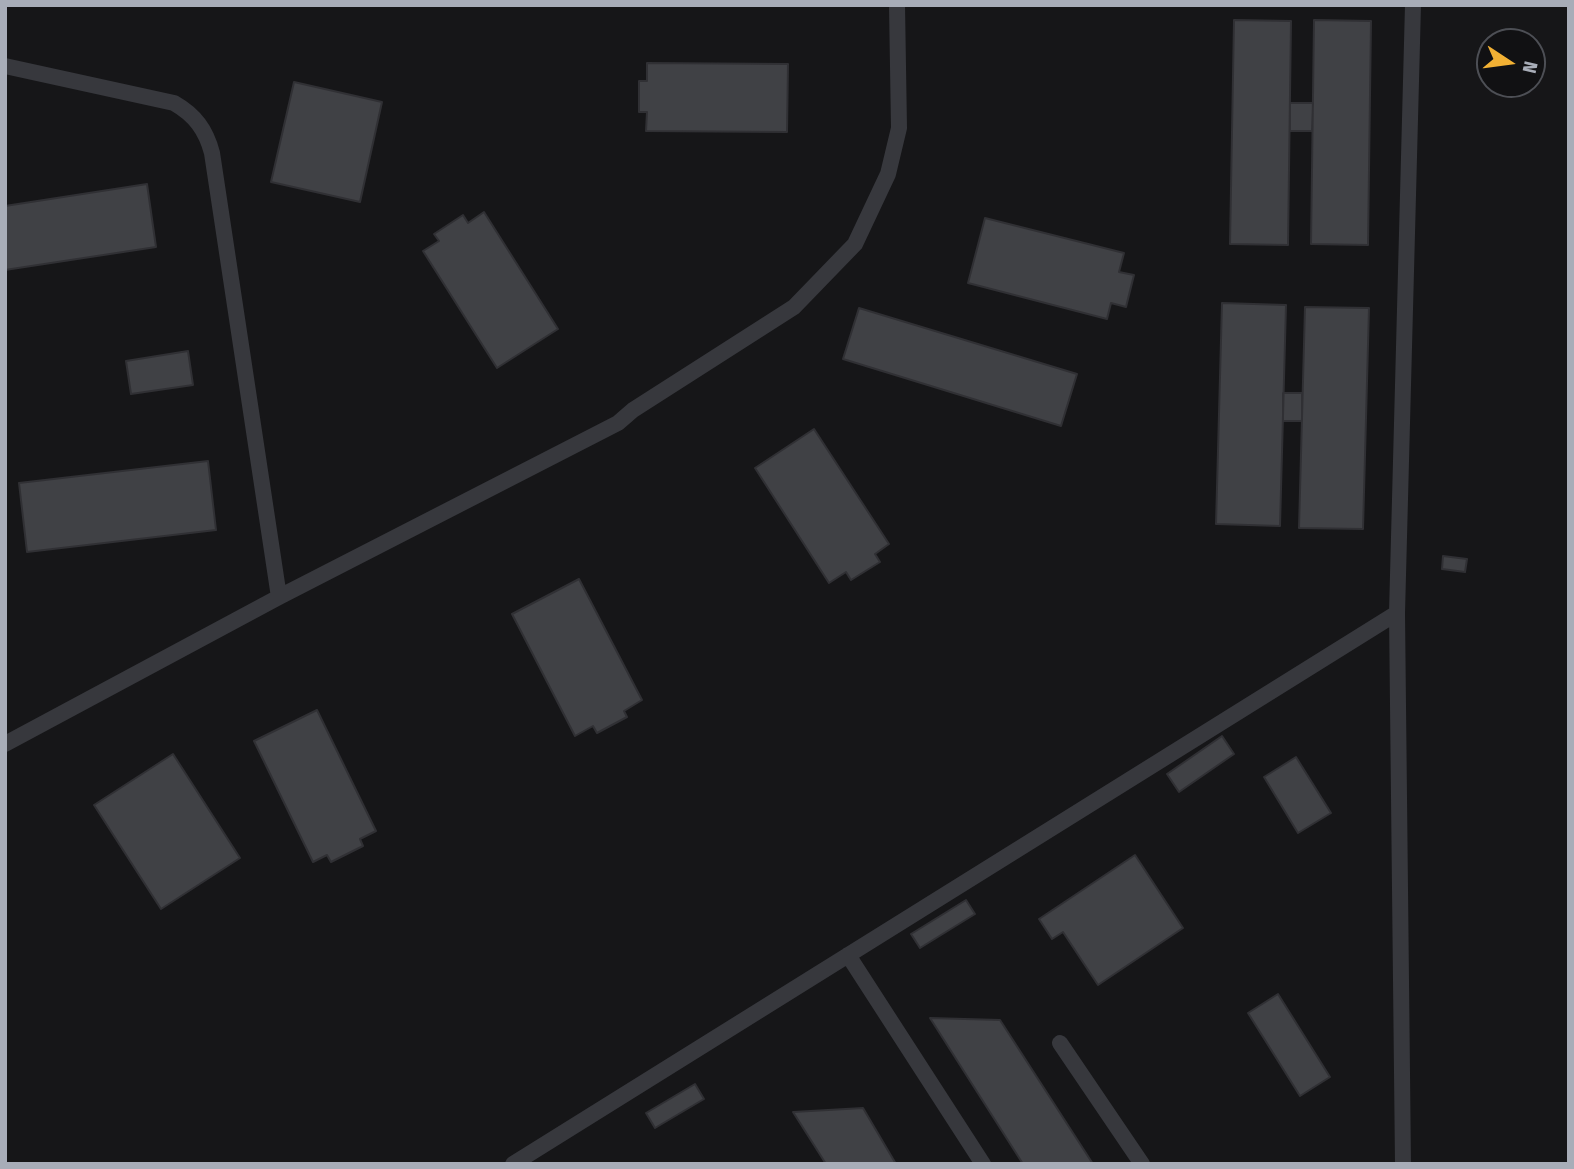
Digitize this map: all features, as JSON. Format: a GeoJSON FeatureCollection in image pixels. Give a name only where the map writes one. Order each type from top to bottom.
{"type":"FeatureCollection","features":[{"type":"Feature","properties":{"kind":"lane"},"geometry":{"type":"LineString","coordinates":[[5,744],[279,597],[618,422],[794,307],[855,244],[888,174],[899,128],[897,5]]}},
{"type":"Feature","properties":{"kind":"lane"},"geometry":{"type":"LineString","coordinates":[[1403,1164],[1397,613],[1413,5]]}},
{"type":"Feature","properties":{"kind":"lane"},"geometry":{"type":"LineString","coordinates":[[5,66],[174,103],[185,110],[203,129],[212,153],[279,597]]}},
{"type":"Feature","properties":{"kind":"lane"},"geometry":{"type":"LineString","coordinates":[[513,1164],[1397,613]]}},
{"type":"Feature","properties":{"kind":"lane"},"geometry":{"type":"LineString","coordinates":[[848,955],[984,1164]]}},
{"type":"Feature","properties":{"kind":"lane"},"geometry":{"type":"LineString","coordinates":[[1060,1043],[1142,1164]]}},
{"type":"Feature","properties":{"kind":"building"},"geometry":{"type":"Polygon","coordinates":[[[1234,20],[1291,21],[1288,245],[1230,244],[1234,20]]]}},
{"type":"Feature","properties":{"kind":"building"},"geometry":{"type":"Polygon","coordinates":[[[1314,20],[1371,21],[1368,245],[1311,244],[1314,20]]]}},
{"type":"Feature","properties":{"kind":"building"},"geometry":{"type":"Polygon","coordinates":[[[647,63],[788,64],[787,132],[646,131],[647,112],[639,112],[639,81],[647,81],[647,63]]]}},
{"type":"Feature","properties":{"kind":"building"},"geometry":{"type":"Polygon","coordinates":[[[294,82],[382,102],[360,202],[271,182],[294,82]]]}},
{"type":"Feature","properties":{"kind":"building"},"geometry":{"type":"Polygon","coordinates":[[[1290,103],[1313,103],[1312,131],[1290,131],[1290,103]]]}},
{"type":"Feature","properties":{"kind":"building"},"geometry":{"type":"Polygon","coordinates":[[[147,184],[156,247],[5,270],[5,206],[147,184]]]}},
{"type":"Feature","properties":{"kind":"building"},"geometry":{"type":"Polygon","coordinates":[[[484,212],[558,329],[497,368],[423,251],[439,241],[434,234],[463,215],[468,223],[484,212]]]}},
{"type":"Feature","properties":{"kind":"building"},"geometry":{"type":"Polygon","coordinates":[[[985,218],[1124,253],[1119,272],[1134,275],[1126,307],[1111,303],[1107,319],[968,283],[985,218]]]}},
{"type":"Feature","properties":{"kind":"building"},"geometry":{"type":"Polygon","coordinates":[[[1222,303],[1286,305],[1280,526],[1216,524],[1222,303]]]}},
{"type":"Feature","properties":{"kind":"building"},"geometry":{"type":"Polygon","coordinates":[[[1305,307],[1369,308],[1363,529],[1299,528],[1305,307]]]}},
{"type":"Feature","properties":{"kind":"building"},"geometry":{"type":"Polygon","coordinates":[[[859,308],[1077,374],[1061,426],[843,359],[859,308]]]}},
{"type":"Feature","properties":{"kind":"building"},"geometry":{"type":"Polygon","coordinates":[[[188,351],[193,385],[131,394],[126,361],[188,351]]]}},
{"type":"Feature","properties":{"kind":"building"},"geometry":{"type":"Polygon","coordinates":[[[1283,393],[1302,393],[1302,421],[1283,421],[1283,393]]]}},
{"type":"Feature","properties":{"kind":"building"},"geometry":{"type":"Polygon","coordinates":[[[814,429],[889,544],[875,554],[880,562],[851,580],[846,572],[829,583],[755,468],[814,429]]]}},
{"type":"Feature","properties":{"kind":"building"},"geometry":{"type":"Polygon","coordinates":[[[208,461],[216,530],[27,552],[19,483],[208,461]]]}},
{"type":"Feature","properties":{"kind":"building"},"geometry":{"type":"Polygon","coordinates":[[[1443,556],[1467,559],[1465,572],[1442,569],[1443,556]]]}},
{"type":"Feature","properties":{"kind":"building"},"geometry":{"type":"Polygon","coordinates":[[[579,579],[642,700],[624,711],[627,717],[597,733],[593,726],[575,736],[512,614],[579,579]]]}},
{"type":"Feature","properties":{"kind":"building"},"geometry":{"type":"Polygon","coordinates":[[[317,710],[376,831],[360,839],[363,846],[331,862],[327,855],[313,862],[254,741],[317,710]]]}},
{"type":"Feature","properties":{"kind":"building"},"geometry":{"type":"Polygon","coordinates":[[[1222,736],[1234,754],[1179,792],[1167,774],[1222,736]]]}},
{"type":"Feature","properties":{"kind":"building"},"geometry":{"type":"Polygon","coordinates":[[[173,754],[240,858],[161,909],[94,805],[173,754]]]}},
{"type":"Feature","properties":{"kind":"building"},"geometry":{"type":"Polygon","coordinates":[[[1296,757],[1331,813],[1298,833],[1264,777],[1296,757]]]}},
{"type":"Feature","properties":{"kind":"building"},"geometry":{"type":"Polygon","coordinates":[[[1135,855],[1183,928],[1098,985],[1063,932],[1052,939],[1039,919],[1135,855]]]}},
{"type":"Feature","properties":{"kind":"building"},"geometry":{"type":"Polygon","coordinates":[[[966,900],[975,914],[920,948],[911,934],[966,900]]]}},
{"type":"Feature","properties":{"kind":"building"},"geometry":{"type":"Polygon","coordinates":[[[1278,994],[1330,1077],[1300,1096],[1248,1013],[1278,994]]]}},
{"type":"Feature","properties":{"kind":"building"},"geometry":{"type":"Polygon","coordinates":[[[930,1018],[1000,1020],[1093,1164],[1023,1164],[930,1018]]]}},
{"type":"Feature","properties":{"kind":"building"},"geometry":{"type":"Polygon","coordinates":[[[695,1084],[704,1099],[655,1128],[646,1113],[695,1084]]]}},
{"type":"Feature","properties":{"kind":"building"},"geometry":{"type":"Polygon","coordinates":[[[863,1108],[896,1164],[826,1164],[793,1112],[863,1108]]]}}]}
